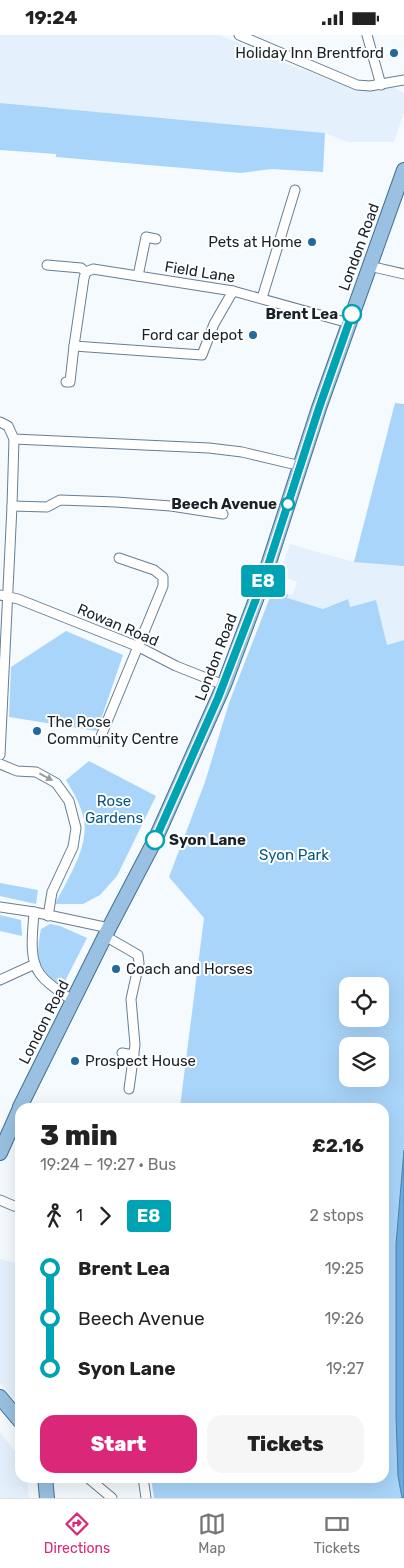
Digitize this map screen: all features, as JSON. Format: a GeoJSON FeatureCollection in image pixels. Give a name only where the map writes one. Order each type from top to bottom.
{"type":"FeatureCollection","features":[{"type":"Feature","properties":{"kind":"main road","name":"London Road"},"geometry":{"type":"LineString","coordinates":[[22,1103],[155,840],[224,685],[264,578],[319,408],[404,170]]}},
{"type":"Feature","properties":{"kind":"main road","name":"London Road"},"geometry":{"type":"LineString","coordinates":[[0,1153],[15,1119]]}},
{"type":"Feature","properties":{"kind":"main road"},"geometry":{"type":"LineString","coordinates":[[0,1397],[15,1415]]}},
{"type":"Feature","properties":{"kind":"main road"},"geometry":{"type":"LineString","coordinates":[[46,1483],[47,1498]]}},
{"type":"Feature","properties":{"kind":"street"},"geometry":{"type":"LineString","coordinates":[[240,35],[253,38],[357,85],[380,85],[404,80]]}},
{"type":"Feature","properties":{"kind":"street"},"geometry":{"type":"LineString","coordinates":[[367,35],[380,85]]}},
{"type":"Feature","properties":{"kind":"street"},"geometry":{"type":"LineString","coordinates":[[262,298],[295,190]]}},
{"type":"Feature","properties":{"kind":"street"},"geometry":{"type":"LineString","coordinates":[[138,277],[146,237],[156,239]]}},
{"type":"Feature","properties":{"kind":"street","name":"Field Lane"},"geometry":{"type":"LineString","coordinates":[[47,265],[81,268],[86,272],[93,269],[233,291],[349,323]]}},
{"type":"Feature","properties":{"kind":"street"},"geometry":{"type":"LineString","coordinates":[[369,266],[404,274]]}},
{"type":"Feature","properties":{"kind":"street"},"geometry":{"type":"LineString","coordinates":[[66,382],[70,382],[86,272]]}},
{"type":"Feature","properties":{"kind":"street"},"geometry":{"type":"LineString","coordinates":[[74,346],[202,355],[214,324],[233,291]]}},
{"type":"Feature","properties":{"kind":"street"},"geometry":{"type":"LineString","coordinates":[[0,422],[8,425],[14,439],[12,507],[4,596],[0,755]]}},
{"type":"Feature","properties":{"kind":"street"},"geometry":{"type":"LineString","coordinates":[[14,439],[209,448],[242,452],[301,467]]}},
{"type":"Feature","properties":{"kind":"street"},"geometry":{"type":"LineString","coordinates":[[12,507],[46,507],[60,500],[171,506],[223,514]]}},
{"type":"Feature","properties":{"kind":"street"},"geometry":{"type":"LineString","coordinates":[[99,741],[163,585],[163,577],[154,570],[119,558]]}},
{"type":"Feature","properties":{"kind":"street","name":"Rowan Road"},"geometry":{"type":"LineString","coordinates":[[4,596],[18,599],[138,647],[176,666],[224,685]]}},
{"type":"Feature","properties":{"kind":"street"},"geometry":{"type":"LineString","coordinates":[[0,763],[17,771],[36,772],[56,783],[69,801],[76,828],[74,847],[52,892],[48,916]]}},
{"type":"Feature","properties":{"kind":"street"},"geometry":{"type":"LineString","coordinates":[[0,907],[34,912],[107,932],[138,955],[140,963],[131,999],[134,1055],[129,1089]]}},
{"type":"Feature","properties":{"kind":"street"},"geometry":{"type":"LineString","coordinates":[[34,912],[33,939],[35,964],[46,980],[73,1001]]}},
{"type":"Feature","properties":{"kind":"street"},"geometry":{"type":"LineString","coordinates":[[0,980],[35,964]]}},
{"type":"Feature","properties":{"kind":"street"},"geometry":{"type":"LineString","coordinates":[[122,1053],[134,1055]]}},
{"type":"Feature","properties":{"kind":"street"},"geometry":{"type":"LineString","coordinates":[[0,1200],[15,1206]]}},
{"type":"Feature","properties":{"kind":"street"},"geometry":{"type":"LineString","coordinates":[[94,1483],[112,1498]]}},
{"type":"Feature","properties":{"kind":"street"},"geometry":{"type":"LineString","coordinates":[[144,1483],[146,1498]]}},
{"type":"Feature","properties":{"kind":"shaded area"},"geometry":{"type":"Polygon","coordinates":[[[0,35],[220,35],[293,66],[357,89],[395,88],[404,93],[404,112],[394,142],[348,142],[325,133],[0,103],[0,35]]]}},
{"type":"Feature","properties":{"kind":"shaded area"},"geometry":{"type":"Polygon","coordinates":[[[290,544],[354,562],[404,564],[404,640],[387,645],[350,607],[347,599],[323,609],[286,598],[288,594],[292,595],[297,582],[282,576],[280,572],[290,544]]]}},
{"type":"Feature","properties":{"kind":"shaded area"},"geometry":{"type":"Polygon","coordinates":[[[404,1150],[404,1498],[402,1498],[398,1476],[396,1416],[396,1244],[404,1150]]]}},
{"type":"Feature","properties":{"kind":"shaded area"},"geometry":{"type":"Polygon","coordinates":[[[0,1259],[15,1263],[15,1400],[0,1383],[0,1259]]]}},
{"type":"Feature","properties":{"kind":"shaded area"},"geometry":{"type":"Polygon","coordinates":[[[0,1432],[15,1452],[15,1483],[28,1483],[29,1498],[0,1498],[0,1432]]]}},
{"type":"Feature","properties":{"kind":"green space"},"geometry":{"type":"Polygon","coordinates":[[[0,103],[325,133],[323,172],[272,169],[241,173],[56,157],[56,154],[0,150],[0,103]]]}},
{"type":"Feature","properties":{"kind":"green space"},"geometry":{"type":"Polygon","coordinates":[[[395,403],[404,404],[404,566],[354,562],[395,403]]]}},
{"type":"Feature","properties":{"kind":"green space","name":"Syon Park"},"geometry":{"type":"Polygon","coordinates":[[[276,590],[288,594],[287,598],[323,609],[348,599],[350,607],[376,600],[387,645],[404,640],[404,1498],[154,1498],[152,1483],[389,1483],[389,1103],[181,1103],[204,918],[169,877],[205,782],[229,703],[272,592],[276,590]]]}},
{"type":"Feature","properties":{"kind":"green space"},"geometry":{"type":"Polygon","coordinates":[[[66,631],[123,655],[97,731],[9,717],[11,667],[66,631]]]}},
{"type":"Feature","properties":{"kind":"green space","name":"Rose Gardens"},"geometry":{"type":"Polygon","coordinates":[[[89,761],[156,796],[117,876],[100,895],[83,904],[55,904],[76,863],[85,830],[81,809],[66,780],[89,761]]]}},
{"type":"Feature","properties":{"kind":"green space"},"geometry":{"type":"Polygon","coordinates":[[[0,883],[38,890],[36,904],[0,896],[0,883]]]}},
{"type":"Feature","properties":{"kind":"green space"},"geometry":{"type":"Polygon","coordinates":[[[0,915],[21,920],[22,936],[0,931],[0,915]]]}},
{"type":"Feature","properties":{"kind":"green space"},"geometry":{"type":"Polygon","coordinates":[[[50,924],[60,926],[87,938],[62,987],[47,974],[38,956],[41,929],[50,924]]]}},
{"type":"Feature","properties":{"kind":"bus line","name":"E8"},"geometry":{"type":"LineString","coordinates":[[155,840],[218,698],[264,578],[319,408],[352,314]]}},
{"type":"Feature","properties":{"kind":"place","name":"Holiday Inn Brentford"},"geometry":{"type":"Point","coordinates":[394,53]}},
{"type":"Feature","properties":{"kind":"place","name":"Pets at Home"},"geometry":{"type":"Point","coordinates":[312,242]}},
{"type":"Feature","properties":{"kind":"place","name":"Brent Lea"},"geometry":{"type":"Point","coordinates":[352,314]}},
{"type":"Feature","properties":{"kind":"place","name":"Ford car depot"},"geometry":{"type":"Point","coordinates":[253,335]}},
{"type":"Feature","properties":{"kind":"place","name":"Beech Avenue"},"geometry":{"type":"Point","coordinates":[288,504]}},
{"type":"Feature","properties":{"kind":"place","name":"The Rose Community Centre"},"geometry":{"type":"Point","coordinates":[37,731]}},
{"type":"Feature","properties":{"kind":"place","name":"Syon Lane"},"geometry":{"type":"Point","coordinates":[155,840]}},
{"type":"Feature","properties":{"kind":"place","name":"Coach and Horses"},"geometry":{"type":"Point","coordinates":[116,969]}},
{"type":"Feature","properties":{"kind":"place","name":"Prospect House"},"geometry":{"type":"Point","coordinates":[75,1061]}}]}
